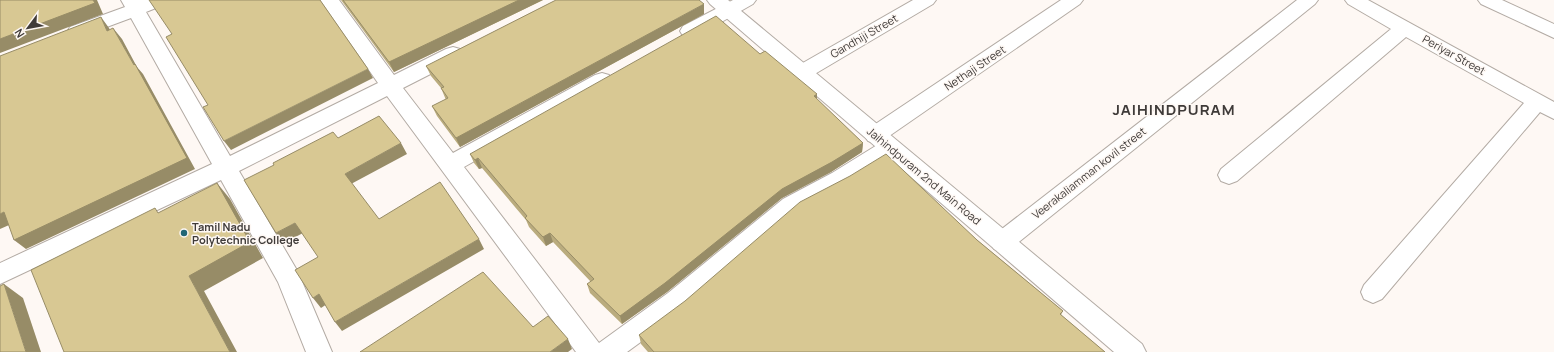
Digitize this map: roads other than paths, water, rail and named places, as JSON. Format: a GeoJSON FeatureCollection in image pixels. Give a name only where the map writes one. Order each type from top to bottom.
{"type":"FeatureCollection","features":[{"type":"Feature","properties":{"kind":"street"},"geometry":{"type":"LineString","coordinates":[[64,37],[132,5],[160,0]]}},
{"type":"Feature","properties":{"kind":"street"},"geometry":{"type":"LineString","coordinates":[[329,0],[390,85],[451,164],[591,352]]}},
{"type":"Feature","properties":{"kind":"street"},"geometry":{"type":"LineString","coordinates":[[672,41],[722,5],[747,0]]}},
{"type":"Feature","properties":{"kind":"street","name":"Gandhiji Street"},"geometry":{"type":"LineString","coordinates":[[801,72],[927,0]]}},
{"type":"Feature","properties":{"kind":"street","name":"Nethaji Street"},"geometry":{"type":"LineString","coordinates":[[607,352],[677,301],[791,205],[840,179],[883,141],[1074,0]]}},
{"type":"Feature","properties":{"kind":"street","name":"Veerakaliamman kovil street"},"geometry":{"type":"LineString","coordinates":[[1002,242],[1309,0]]}},
{"type":"Feature","properties":{"kind":"street","name":"Periyar Street"},"geometry":{"type":"LineString","coordinates":[[1354,0],[1546,106]]}},
{"type":"Feature","properties":{"kind":"street"},"geometry":{"type":"LineString","coordinates":[[1488,0],[1554,32]]}},
{"type":"Feature","properties":{"kind":"street"},"geometry":{"type":"LineString","coordinates":[[132,5],[289,279],[320,352]]}},
{"type":"Feature","properties":{"kind":"street","name":"Jaihindpuram 2nd Main Road"},"geometry":{"type":"LineString","coordinates":[[722,5],[1133,352]]}},
{"type":"Feature","properties":{"kind":"street"},"geometry":{"type":"LineString","coordinates":[[1229,175],[1404,28]]}},
{"type":"Feature","properties":{"kind":"street"},"geometry":{"type":"LineString","coordinates":[[0,274],[225,168],[468,46]]}},
{"type":"Feature","properties":{"kind":"street"},"geometry":{"type":"LineString","coordinates":[[451,164],[617,72]]}},
{"type":"Feature","properties":{"kind":"street"},"geometry":{"type":"LineString","coordinates":[[1373,292],[1546,106]]}},
{"type":"Feature","properties":{"kind":"place","name":"Tamil Nadu Polytechnic College"},"geometry":{"type":"Point","coordinates":[184,233]}},
{"type":"Feature","properties":{"kind":"district","name":"JAIHINDPURAM"},"geometry":{"type":"Point","coordinates":[1174,110]}}]}
